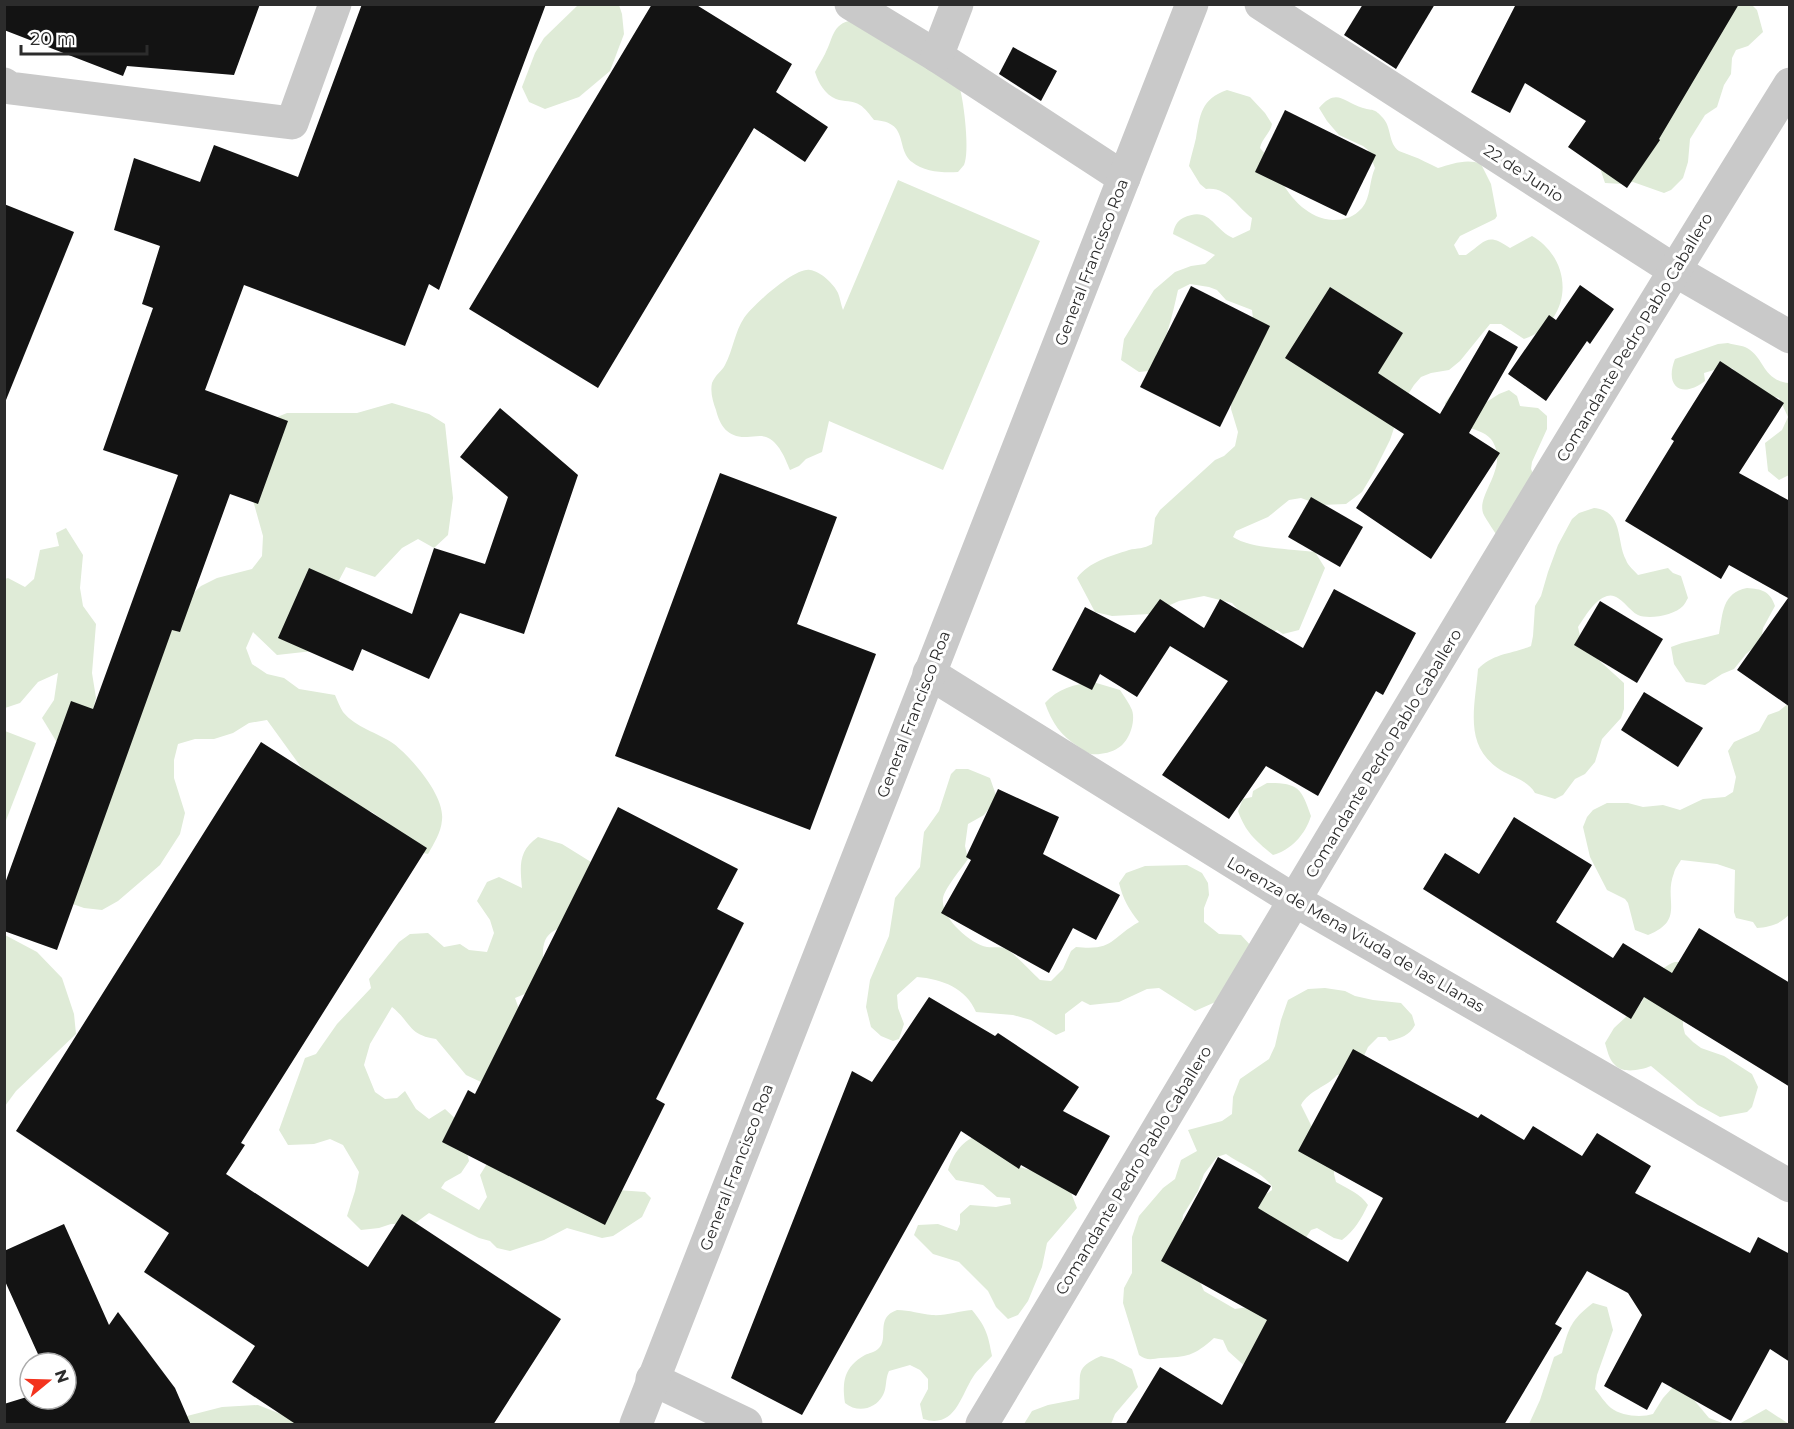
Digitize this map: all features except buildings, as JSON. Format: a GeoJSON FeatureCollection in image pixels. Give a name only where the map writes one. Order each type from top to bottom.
{"type":"FeatureCollection","features":[{"type":"Feature","properties":{"kind":"street"},"geometry":{"type":"LineString","coordinates":[[7,86],[292,123],[335,4]]}},
{"type":"Feature","properties":{"kind":"street"},"geometry":{"type":"LineString","coordinates":[[851,4],[937,56],[1124,178]]}},
{"type":"Feature","properties":{"kind":"street"},"geometry":{"type":"LineString","coordinates":[[937,56],[957,4]]}},
{"type":"Feature","properties":{"kind":"street","name":"General Francisco Roa"},"geometry":{"type":"LineString","coordinates":[[636,1425],[652,1379],[1192,4]]}},
{"type":"Feature","properties":{"kind":"street","name":"22 de Junio"},"geometry":{"type":"LineString","coordinates":[[1261,4],[1674,270],[1790,337]]}},
{"type":"Feature","properties":{"kind":"street","name":"Comandante Pedro Pablo Caballero"},"geometry":{"type":"LineString","coordinates":[[981,1425],[1674,270],[1790,84]]}},
{"type":"Feature","properties":{"kind":"street","name":"Lorenza de Mena Viuda de las Llanas"},"geometry":{"type":"LineString","coordinates":[[929,674],[1294,900],[1790,1186]]}},
{"type":"Feature","properties":{"kind":"street"},"geometry":{"type":"LineString","coordinates":[[652,1379],[746,1425]]}},
{"type":"Feature","properties":{"kind":"green space"},"geometry":{"type":"Polygon","coordinates":[[[578,5],[619,5],[624,34],[610,71],[579,97],[545,109],[529,102],[522,87],[535,53],[544,38],[578,5]]]}},
{"type":"Feature","properties":{"kind":"green space"},"geometry":{"type":"Polygon","coordinates":[[[1723,5],[1752,5],[1757,10],[1763,32],[1748,46],[1736,50],[1732,58],[1731,74],[1724,85],[1717,107],[1705,115],[1690,139],[1688,162],[1683,178],[1671,190],[1664,193],[1633,182],[1605,183],[1597,159],[1723,5]]]}},
{"type":"Feature","properties":{"kind":"green space"},"geometry":{"type":"Polygon","coordinates":[[[857,20],[960,89],[965,116],[966,159],[958,172],[934,171],[912,162],[893,125],[874,120],[860,105],[836,99],[822,88],[815,72],[835,31],[843,23],[857,20]]]}},
{"type":"Feature","properties":{"kind":"green space"},"geometry":{"type":"Polygon","coordinates":[[[1227,90],[1250,97],[1265,113],[1272,124],[1260,148],[1295,200],[1309,212],[1324,219],[1345,219],[1359,211],[1367,199],[1375,168],[1368,150],[1339,135],[1327,121],[1319,108],[1331,98],[1340,98],[1378,113],[1388,126],[1393,144],[1401,152],[1438,168],[1454,163],[1476,162],[1481,164],[1491,184],[1497,216],[1460,236],[1454,245],[1459,255],[1466,255],[1487,240],[1496,240],[1510,248],[1532,236],[1546,247],[1556,260],[1561,275],[1562,290],[1559,306],[1552,319],[1540,331],[1524,339],[1501,324],[1490,324],[1460,361],[1449,370],[1421,377],[1402,404],[1390,440],[1374,472],[1362,492],[1346,504],[1320,505],[1301,498],[1289,500],[1268,517],[1236,531],[1233,537],[1250,544],[1315,552],[1325,568],[1299,630],[1283,634],[1277,630],[1256,641],[1246,618],[1232,603],[1204,596],[1179,601],[1150,614],[1112,616],[1095,612],[1077,578],[1100,560],[1152,544],[1155,518],[1160,510],[1215,460],[1224,456],[1235,446],[1238,432],[1231,409],[1231,393],[1254,328],[1252,310],[1226,300],[1217,290],[1190,284],[1178,290],[1164,342],[1149,371],[1139,372],[1121,360],[1124,339],[1154,290],[1175,272],[1205,264],[1215,255],[1173,234],[1179,221],[1199,214],[1211,220],[1233,238],[1250,230],[1252,218],[1226,194],[1206,189],[1200,184],[1189,166],[1203,109],[1212,98],[1227,90]]]}},
{"type":"Feature","properties":{"kind":"green space"},"geometry":{"type":"Polygon","coordinates":[[[898,180],[1040,241],[943,470],[829,421],[822,452],[790,470],[781,451],[771,439],[761,436],[735,436],[726,430],[720,422],[714,404],[712,383],[725,365],[744,318],[765,296],[795,274],[810,270],[822,275],[836,289],[843,310],[898,180]]]}},
{"type":"Feature","properties":{"kind":"green space"},"geometry":{"type":"Polygon","coordinates":[[[1728,343],[1747,348],[1774,378],[1789,383],[1789,475],[1779,480],[1768,471],[1765,443],[1782,430],[1788,417],[1779,398],[1769,396],[1749,386],[1732,368],[1724,367],[1704,373],[1705,381],[1689,389],[1677,387],[1674,383],[1672,369],[1675,359],[1718,344],[1728,343]]]}},
{"type":"Feature","properties":{"kind":"green space"},"geometry":{"type":"Polygon","coordinates":[[[1509,390],[1517,396],[1520,406],[1538,408],[1547,416],[1547,429],[1532,462],[1531,469],[1535,478],[1500,541],[1484,516],[1482,506],[1495,471],[1497,452],[1489,437],[1454,419],[1445,403],[1452,393],[1485,403],[1509,390]]]}},
{"type":"Feature","properties":{"kind":"green space"},"geometry":{"type":"Polygon","coordinates":[[[392,403],[429,414],[445,424],[453,498],[448,535],[434,548],[418,539],[402,548],[375,577],[346,567],[337,584],[313,651],[277,655],[253,632],[246,648],[252,664],[267,674],[284,678],[299,689],[335,695],[348,717],[394,744],[410,758],[433,789],[442,810],[440,829],[428,854],[410,850],[387,823],[372,812],[338,800],[309,778],[267,720],[249,723],[233,733],[214,739],[195,739],[178,744],[174,760],[174,778],[185,813],[180,834],[160,865],[118,901],[102,910],[84,908],[67,902],[148,678],[187,599],[201,586],[217,578],[252,569],[262,556],[263,536],[249,486],[270,420],[287,413],[357,413],[392,403]]]}},
{"type":"Feature","properties":{"kind":"green space"},"geometry":{"type":"Polygon","coordinates":[[[1594,508],[1604,510],[1615,521],[1627,562],[1638,575],[1668,568],[1681,576],[1688,598],[1683,606],[1674,612],[1649,617],[1634,613],[1616,597],[1607,596],[1594,605],[1578,627],[1582,645],[1624,683],[1624,709],[1621,718],[1602,739],[1595,762],[1585,774],[1575,779],[1563,795],[1555,799],[1535,793],[1525,783],[1491,762],[1482,751],[1474,726],[1478,669],[1496,657],[1531,646],[1535,606],[1541,596],[1558,545],[1572,519],[1579,513],[1594,508]]]}},
{"type":"Feature","properties":{"kind":"green space"},"geometry":{"type":"Polygon","coordinates":[[[66,528],[83,555],[80,588],[83,606],[96,624],[92,673],[96,698],[89,725],[77,737],[56,741],[42,718],[54,700],[58,673],[38,682],[20,703],[5,708],[5,579],[8,578],[25,587],[34,579],[40,550],[59,546],[56,533],[66,528]]]}},
{"type":"Feature","properties":{"kind":"green space"},"geometry":{"type":"Polygon","coordinates":[[[1747,588],[1765,592],[1771,597],[1775,606],[1763,628],[1761,640],[1734,669],[1705,685],[1686,682],[1674,664],[1671,647],[1719,634],[1728,599],[1733,594],[1747,588]]]}},
{"type":"Feature","properties":{"kind":"green space"},"geometry":{"type":"Polygon","coordinates":[[[1093,682],[1120,690],[1133,715],[1131,731],[1122,745],[1112,751],[1098,754],[1088,753],[1062,734],[1045,703],[1055,694],[1067,688],[1093,682]]]}},
{"type":"Feature","properties":{"kind":"green space"},"geometry":{"type":"Polygon","coordinates":[[[1789,703],[1790,913],[1775,924],[1757,928],[1753,922],[1736,918],[1734,912],[1735,870],[1717,864],[1681,860],[1675,869],[1671,883],[1671,908],[1667,923],[1648,935],[1635,930],[1628,903],[1625,899],[1607,890],[1590,857],[1583,827],[1587,817],[1593,810],[1607,803],[1628,803],[1643,807],[1663,805],[1680,810],[1703,799],[1725,797],[1733,792],[1736,777],[1728,751],[1734,742],[1759,731],[1768,715],[1779,711],[1789,703]]]}},
{"type":"Feature","properties":{"kind":"green space"},"geometry":{"type":"Polygon","coordinates":[[[5,731],[36,743],[5,823],[5,731]]]}},
{"type":"Feature","properties":{"kind":"green space"},"geometry":{"type":"Polygon","coordinates":[[[956,769],[968,769],[990,778],[997,798],[984,815],[968,824],[965,846],[968,859],[943,898],[943,905],[951,921],[973,941],[987,947],[1006,949],[1040,980],[1051,981],[1063,969],[1071,951],[1076,947],[1089,948],[1105,945],[1139,922],[1127,904],[1119,883],[1126,873],[1145,866],[1187,865],[1202,873],[1208,883],[1209,895],[1204,908],[1204,922],[1219,934],[1241,935],[1264,960],[1220,1000],[1195,1011],[1159,988],[1147,989],[1119,1002],[1090,1005],[1082,1001],[1065,1014],[1065,1031],[1056,1035],[1031,1020],[1013,1015],[976,1012],[966,997],[952,986],[917,977],[897,995],[898,1008],[904,1024],[899,1039],[893,1041],[881,1036],[871,1027],[866,1007],[870,980],[889,936],[895,898],[920,867],[924,832],[939,811],[951,774],[956,769]]]}},
{"type":"Feature","properties":{"kind":"green space"},"geometry":{"type":"Polygon","coordinates":[[[1267,783],[1286,784],[1297,789],[1311,816],[1296,841],[1280,853],[1273,855],[1252,836],[1238,811],[1243,799],[1252,797],[1253,791],[1267,783]]]}},
{"type":"Feature","properties":{"kind":"green space"},"geometry":{"type":"Polygon","coordinates":[[[538,837],[562,844],[591,862],[591,916],[555,930],[545,941],[543,963],[545,980],[537,989],[515,998],[523,1020],[507,1074],[481,1082],[466,1075],[436,1039],[415,1031],[392,1007],[370,1044],[364,1065],[375,1092],[385,1099],[397,1098],[405,1091],[416,1109],[429,1119],[445,1109],[460,1123],[469,1161],[461,1173],[445,1182],[441,1188],[479,1210],[487,1197],[480,1175],[488,1162],[590,1188],[645,1192],[651,1198],[642,1217],[613,1236],[602,1238],[567,1228],[544,1240],[510,1251],[497,1248],[490,1241],[479,1238],[429,1213],[414,1224],[391,1224],[361,1230],[347,1216],[359,1172],[343,1145],[330,1139],[314,1144],[288,1145],[279,1130],[305,1058],[316,1054],[337,1024],[371,988],[369,979],[399,942],[410,934],[428,933],[444,947],[460,944],[469,950],[487,952],[494,933],[490,920],[477,901],[487,882],[499,877],[522,888],[521,866],[524,853],[531,842],[538,837]]]}},
{"type":"Feature","properties":{"kind":"green space"},"geometry":{"type":"Polygon","coordinates":[[[5,935],[37,952],[62,978],[74,1014],[76,1034],[16,1091],[5,1106],[5,935]]]}},
{"type":"Feature","properties":{"kind":"green space"},"geometry":{"type":"Polygon","coordinates":[[[1675,962],[1682,962],[1685,1034],[1701,1048],[1724,1056],[1752,1074],[1758,1087],[1752,1107],[1747,1112],[1720,1117],[1698,1105],[1651,1066],[1637,1070],[1623,1070],[1613,1063],[1610,1057],[1605,1043],[1614,1028],[1642,1002],[1650,984],[1659,973],[1675,962]]]}},
{"type":"Feature","properties":{"kind":"green space"},"geometry":{"type":"Polygon","coordinates":[[[1325,988],[1345,991],[1373,1000],[1401,1003],[1412,1015],[1415,1025],[1407,1034],[1397,1039],[1389,1041],[1386,1037],[1378,1037],[1368,1047],[1357,1071],[1337,1075],[1304,1100],[1301,1105],[1312,1127],[1335,1155],[1336,1182],[1358,1195],[1368,1205],[1357,1224],[1342,1240],[1317,1228],[1311,1230],[1299,1248],[1229,1260],[1265,1195],[1272,1190],[1272,1186],[1256,1172],[1226,1154],[1217,1157],[1204,1174],[1198,1191],[1183,1215],[1180,1236],[1204,1291],[1235,1309],[1248,1307],[1275,1315],[1249,1370],[1228,1351],[1223,1340],[1214,1338],[1201,1349],[1184,1356],[1152,1359],[1142,1357],[1139,1355],[1123,1303],[1124,1288],[1132,1273],[1132,1237],[1139,1216],[1163,1188],[1175,1179],[1181,1160],[1197,1151],[1188,1130],[1222,1121],[1232,1114],[1233,1097],[1240,1079],[1269,1059],[1288,1000],[1308,989],[1325,988]]]}},
{"type":"Feature","properties":{"kind":"green space"},"geometry":{"type":"Polygon","coordinates":[[[980,1134],[1020,1167],[1070,1190],[1077,1208],[1047,1243],[1042,1267],[1028,1301],[1018,1315],[1008,1319],[996,1307],[988,1291],[959,1262],[933,1254],[914,1235],[918,1225],[938,1224],[957,1231],[960,1214],[970,1205],[996,1207],[1011,1204],[1010,1198],[997,1197],[983,1185],[956,1180],[948,1170],[960,1148],[968,1140],[980,1134]]]}},
{"type":"Feature","properties":{"kind":"green space"},"geometry":{"type":"Polygon","coordinates":[[[1593,1303],[1607,1307],[1613,1330],[1597,1375],[1595,1389],[1609,1406],[1615,1411],[1631,1416],[1653,1414],[1674,1386],[1694,1400],[1709,1418],[1725,1424],[1529,1424],[1540,1400],[1554,1357],[1562,1353],[1575,1319],[1593,1303]]]}},
{"type":"Feature","properties":{"kind":"green space"},"geometry":{"type":"Polygon","coordinates":[[[897,1310],[937,1315],[972,1310],[986,1331],[992,1356],[975,1374],[955,1409],[942,1419],[934,1421],[923,1419],[920,1404],[928,1389],[928,1379],[920,1370],[910,1365],[889,1371],[880,1400],[871,1407],[860,1409],[845,1403],[846,1375],[853,1364],[878,1349],[883,1340],[886,1318],[897,1310]]]}},
{"type":"Feature","properties":{"kind":"green space"},"geometry":{"type":"Polygon","coordinates":[[[1101,1356],[1113,1359],[1132,1369],[1138,1387],[1115,1414],[1111,1424],[1024,1424],[1032,1411],[1048,1405],[1079,1399],[1080,1377],[1083,1368],[1101,1356]]]}},
{"type":"Feature","properties":{"kind":"green space"},"geometry":{"type":"Polygon","coordinates":[[[258,1405],[291,1418],[297,1424],[185,1424],[187,1416],[222,1407],[258,1405]]]}},
{"type":"Feature","properties":{"kind":"green space"},"geometry":{"type":"Polygon","coordinates":[[[1766,1409],[1789,1424],[1739,1424],[1766,1409]]]}}]}
